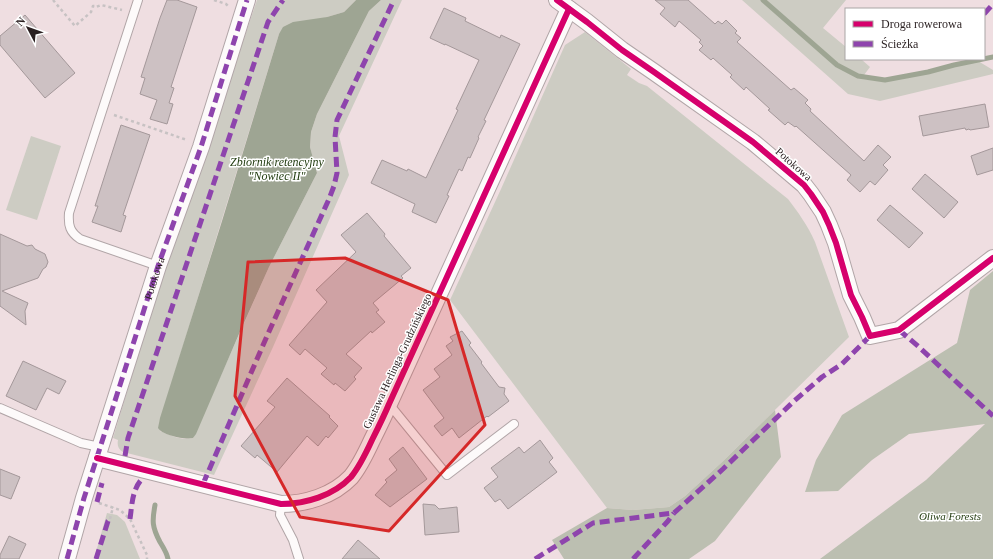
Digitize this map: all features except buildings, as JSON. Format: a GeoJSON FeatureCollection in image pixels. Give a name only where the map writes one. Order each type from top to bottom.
{"type":"FeatureCollection","features":[{"type":"Feature","properties":{"kind":"street","name":"Potokowa"},"geometry":{"type":"LineString","coordinates":[[66,559],[158,266],[201,147],[247,0]]}},
{"type":"Feature","properties":{"kind":"street","name":"Potokowa"},"geometry":{"type":"LineString","coordinates":[[563,4],[622,50],[753,142],[804,185],[829,225],[836,243],[851,295],[870,336],[899,330],[993,258]]}},
{"type":"Feature","properties":{"kind":"street","name":"Gustawa Herlinga-Grudzińskiego"},"geometry":{"type":"LineString","coordinates":[[99,453],[281,504],[293,504],[320,497],[329,493],[350,478],[359,467],[368,450],[389,404],[563,4]]}},
{"type":"Feature","properties":{"kind":"lane"},"geometry":{"type":"LineString","coordinates":[[138,0],[69,213],[68,221],[74,234],[80,239],[158,266]]}},
{"type":"Feature","properties":{"kind":"lane"},"geometry":{"type":"LineString","coordinates":[[389,404],[447,475],[514,424]]}},
{"type":"Feature","properties":{"kind":"lane"},"geometry":{"type":"LineString","coordinates":[[0,408],[81,443],[99,453]]}},
{"type":"Feature","properties":{"kind":"lane"},"geometry":{"type":"LineString","coordinates":[[281,504],[280,515],[293,540],[299,559]]}},
{"type":"Feature","properties":{"kind":"path"},"geometry":{"type":"LineString","coordinates":[[53,0],[75,26],[90,12],[93,6],[96,7],[100,5],[115,8]]}},
{"type":"Feature","properties":{"kind":"path"},"geometry":{"type":"LineString","coordinates":[[214,0],[226,4],[230,8]]}},
{"type":"Feature","properties":{"kind":"path"},"geometry":{"type":"LineString","coordinates":[[102,111],[184,139]]}},
{"type":"Feature","properties":{"kind":"path"},"geometry":{"type":"LineString","coordinates":[[84,498],[120,510],[130,520],[147,555],[147,559]]}},
{"type":"Feature","properties":{"kind":"path"},"geometry":{"type":"LineString","coordinates":[[110,518],[113,507]]}},
{"type":"Feature","properties":{"kind":"highlighted area"},"geometry":{"type":"Polygon","coordinates":[[[345,258],[448,300],[485,425],[389,531],[300,517],[235,396],[248,262],[345,258]]]}},
{"type":"Feature","properties":{"kind":"shaded area"},"geometry":{"type":"Polygon","coordinates":[[[257,0],[356,0],[344,12],[279,34],[159,424],[160,431],[180,438],[193,438],[269,267],[317,173],[310,147],[311,132],[317,114],[369,11],[381,0],[402,0],[339,136],[349,175],[273,347],[214,475],[123,452],[118,447],[118,440],[113,438],[154,303],[257,0]]]}},
{"type":"Feature","properties":{"kind":"shaded area"},"geometry":{"type":"Polygon","coordinates":[[[742,0],[846,0],[823,28],[845,46],[845,60],[862,60],[870,67],[861,79],[884,80],[978,61],[993,70],[993,74],[880,101],[848,94],[742,0]]]}},
{"type":"Feature","properties":{"kind":"shaded area"},"geometry":{"type":"Polygon","coordinates":[[[585,32],[631,69],[627,75],[639,83],[647,86],[788,199],[803,219],[815,242],[849,337],[722,462],[685,496],[669,507],[633,510],[607,508],[450,300],[565,45],[585,32]]]}},
{"type":"Feature","properties":{"kind":"shaded area"},"geometry":{"type":"Polygon","coordinates":[[[31,136],[61,146],[37,220],[6,210],[31,136]]]}},
{"type":"Feature","properties":{"kind":"shaded area"},"geometry":{"type":"Polygon","coordinates":[[[107,513],[117,515],[125,522],[140,559],[94,559],[107,513]]]}},
{"type":"Feature","properties":{"kind":"green space","name":"Oliwa Forests"},"geometry":{"type":"Polygon","coordinates":[[[993,271],[993,559],[820,559],[926,480],[985,424],[909,434],[872,460],[838,491],[805,492],[816,460],[842,415],[957,343],[970,290],[993,271]]]}},
{"type":"Feature","properties":{"kind":"green space"},"geometry":{"type":"Polygon","coordinates":[[[775,410],[781,457],[715,541],[689,559],[564,559],[552,540],[607,508],[633,510],[669,507],[685,496],[775,410]]]}},
{"type":"Feature","properties":{"kind":"water","name":"Zbiornik retencyjny \"Nowiec II\""},"geometry":{"type":"Polygon","coordinates":[[[356,0],[381,0],[369,11],[317,114],[311,132],[310,147],[317,173],[269,267],[196,434],[193,438],[185,438],[164,433],[158,428],[160,418],[279,34],[283,27],[293,22],[327,17],[344,12],[356,0]]]}},
{"type":"Feature","properties":{"kind":"waterway"},"geometry":{"type":"LineString","coordinates":[[763,0],[837,65],[858,76],[885,80],[978,60]]}},
{"type":"Feature","properties":{"kind":"waterway"},"geometry":{"type":"LineString","coordinates":[[985,59],[993,57]]}},
{"type":"Feature","properties":{"kind":"waterway"},"geometry":{"type":"LineString","coordinates":[[155,505],[153,515],[154,528],[168,559]]}},
{"type":"Feature","properties":{"kind":"marked path"},"geometry":{"type":"LineString","coordinates":[[67,559],[84,498],[158,266],[201,147],[247,0]]}},
{"type":"Feature","properties":{"kind":"marked path"},"geometry":{"type":"LineString","coordinates":[[125,456],[128,438],[268,22],[283,0]]}},
{"type":"Feature","properties":{"kind":"marked path"},"geometry":{"type":"LineString","coordinates":[[203,484],[267,336],[329,199],[337,173],[335,137],[337,120],[394,0]]}},
{"type":"Feature","properties":{"kind":"marked path"},"geometry":{"type":"LineString","coordinates":[[985,13],[993,4]]}},
{"type":"Feature","properties":{"kind":"marked path"},"geometry":{"type":"LineString","coordinates":[[899,330],[993,416]]}},
{"type":"Feature","properties":{"kind":"marked path"},"geometry":{"type":"LineString","coordinates":[[535,559],[593,523],[674,513],[723,469],[793,402],[822,377],[842,364],[870,336]]}},
{"type":"Feature","properties":{"kind":"marked path"},"geometry":{"type":"LineString","coordinates":[[130,519],[134,493],[141,480]]}},
{"type":"Feature","properties":{"kind":"marked path"},"geometry":{"type":"LineString","coordinates":[[97,502],[102,483]]}},
{"type":"Feature","properties":{"kind":"marked path"},"geometry":{"type":"LineString","coordinates":[[633,559],[674,513]]}},
{"type":"Feature","properties":{"kind":"marked path"},"geometry":{"type":"LineString","coordinates":[[96,559],[108,521],[110,519]]}},
{"type":"Feature","properties":{"kind":"cycle path"},"geometry":{"type":"LineString","coordinates":[[557,0],[622,50],[753,142],[804,185],[823,212],[829,225],[836,243],[851,295],[870,336],[899,330],[993,258]]}},
{"type":"Feature","properties":{"kind":"cycle path"},"geometry":{"type":"LineString","coordinates":[[97,458],[281,504],[290,504],[318,498],[344,484],[351,477],[363,459],[383,418],[569,9]]}}]}
